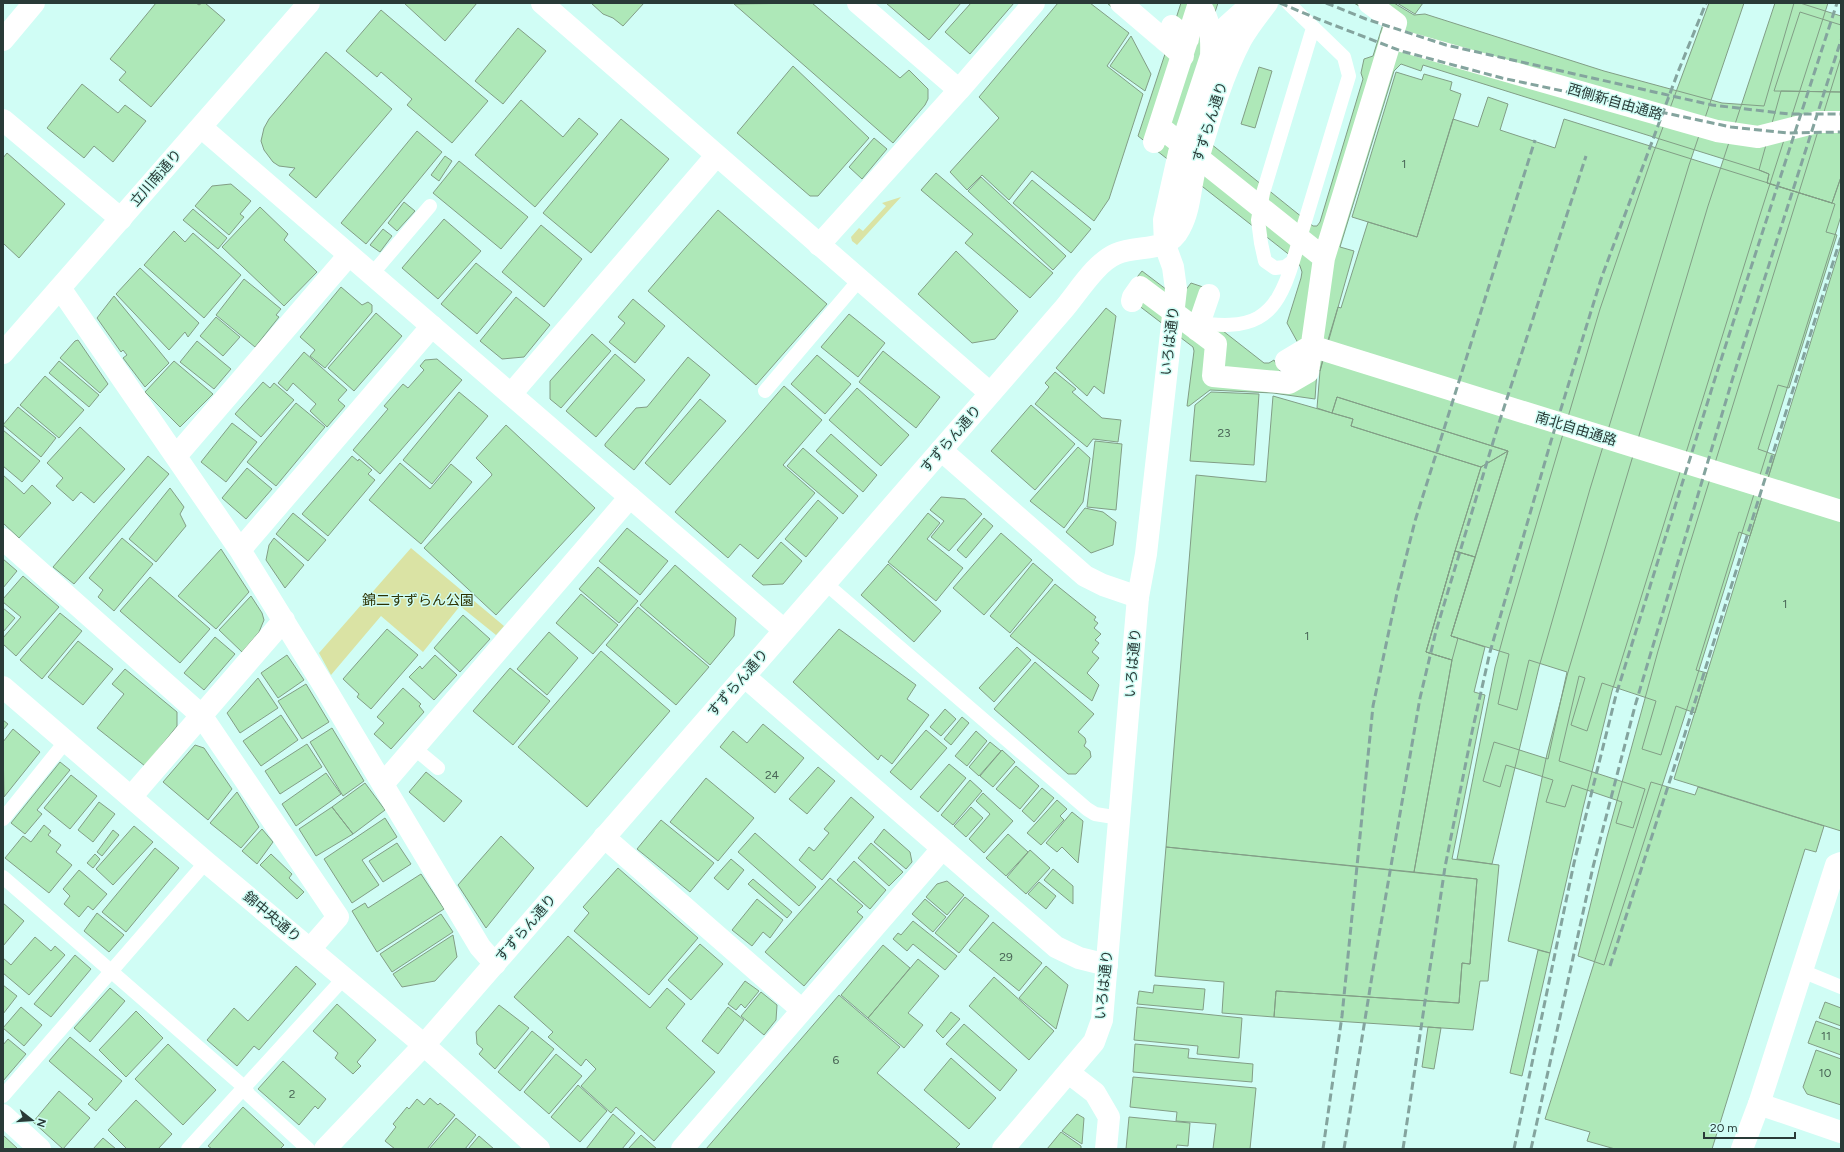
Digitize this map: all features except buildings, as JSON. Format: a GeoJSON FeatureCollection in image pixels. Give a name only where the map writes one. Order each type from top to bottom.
{"type":"FeatureCollection","features":[{"type":"Feature","properties":{"kind":"street"},"geometry":{"type":"LineString","coordinates":[[3,40],[34,3]]}},
{"type":"Feature","properties":{"kind":"street","name":"立川南通り"},"geometry":{"type":"LineString","coordinates":[[3,353],[309,3]]}},
{"type":"Feature","properties":{"kind":"street"},"geometry":{"type":"LineString","coordinates":[[542,3],[990,393]]}},
{"type":"Feature","properties":{"kind":"street"},"geometry":{"type":"LineString","coordinates":[[858,3],[959,90]]}},
{"type":"Feature","properties":{"kind":"street"},"geometry":{"type":"LineString","coordinates":[[819,245],[959,90],[1034,3]]}},
{"type":"Feature","properties":{"kind":"street"},"geometry":{"type":"LineString","coordinates":[[1121,3],[1181,40]]}},
{"type":"Feature","properties":{"kind":"street"},"geometry":{"type":"LineString","coordinates":[[1199,3],[1181,40],[1154,142],[1324,258]]}},
{"type":"Feature","properties":{"kind":"street"},"geometry":{"type":"LineString","coordinates":[[1199,3],[1204,11],[1212,34],[1211,56]]}},
{"type":"Feature","properties":{"kind":"street"},"geometry":{"type":"LineString","coordinates":[[1211,56],[1228,26],[1246,9],[1256,3]]}},
{"type":"Feature","properties":{"kind":"street","name":"すずらん通り"},"geometry":{"type":"LineString","coordinates":[[325,1149],[424,1045],[495,964],[1062,311],[1102,262],[1116,254],[1130,250],[1165,245],[1180,229],[1188,206],[1195,171],[1225,76],[1241,40],[1252,22],[1267,3]]}},
{"type":"Feature","properties":{"kind":"street"},"geometry":{"type":"LineString","coordinates":[[1132,305],[1133,297],[1140,287],[1216,344],[1214,376],[1290,383],[1308,372],[1303,341],[1324,258],[1355,180],[1375,60],[1391,38],[1396,23],[1369,3]]}},
{"type":"Feature","properties":{"kind":"street","name":"西側新自由通路"},"geometry":{"type":"LineString","coordinates":[[1391,38],[1717,131],[1758,137],[1817,122],[1841,122]]}},
{"type":"Feature","properties":{"kind":"street","name":"すずらん通り"},"geometry":{"type":"LineString","coordinates":[[1165,245],[1164,220],[1170,186],[1179,153],[1211,56]]}},
{"type":"Feature","properties":{"kind":"street"},"geometry":{"type":"LineString","coordinates":[[3,120],[121,219]]}},
{"type":"Feature","properties":{"kind":"street"},"geometry":{"type":"LineString","coordinates":[[201,127],[784,630]]}},
{"type":"Feature","properties":{"kind":"street"},"geometry":{"type":"LineString","coordinates":[[511,394],[716,156]]}},
{"type":"Feature","properties":{"kind":"street","name":"いろは通り"},"geometry":{"type":"LineString","coordinates":[[1003,1149],[1094,1042],[1102,1020],[1138,597],[1146,554],[1176,289],[1173,267],[1165,245]]}},
{"type":"Feature","properties":{"kind":"street"},"geometry":{"type":"LineString","coordinates":[[176,456],[349,255]]}},
{"type":"Feature","properties":{"kind":"street"},"geometry":{"type":"LineString","coordinates":[[60,288],[240,550],[284,620],[480,947],[495,964]]}},
{"type":"Feature","properties":{"kind":"street"},"geometry":{"type":"LineString","coordinates":[[1197,330],[1209,295]]}},
{"type":"Feature","properties":{"kind":"street"},"geometry":{"type":"LineString","coordinates":[[240,550],[432,326]]}},
{"type":"Feature","properties":{"kind":"street"},"geometry":{"type":"LineString","coordinates":[[1286,362],[1303,341]]}},
{"type":"Feature","properties":{"kind":"street","name":"南北自由通路"},"geometry":{"type":"LineString","coordinates":[[1303,341],[1841,511]]}},
{"type":"Feature","properties":{"kind":"street"},"geometry":{"type":"LineString","coordinates":[[941,450],[1085,576],[1103,585],[1138,597]]}},
{"type":"Feature","properties":{"kind":"street"},"geometry":{"type":"LineString","coordinates":[[383,784],[630,497]]}},
{"type":"Feature","properties":{"kind":"street"},"geometry":{"type":"LineString","coordinates":[[3,539],[201,715],[338,918],[310,949]]}},
{"type":"Feature","properties":{"kind":"street"},"geometry":{"type":"LineString","coordinates":[[131,797],[284,620]]}},
{"type":"Feature","properties":{"kind":"street"},"geometry":{"type":"LineString","coordinates":[[744,676],[1056,947],[1079,958],[1107,965]]}},
{"type":"Feature","properties":{"kind":"street","name":"錦中央通り"},"geometry":{"type":"LineString","coordinates":[[3,687],[206,862],[424,1045],[539,1149]]}},
{"type":"Feature","properties":{"kind":"street"},"geometry":{"type":"LineString","coordinates":[[604,837],[802,1010]]}},
{"type":"Feature","properties":{"kind":"street"},"geometry":{"type":"LineString","coordinates":[[682,1149],[942,849]]}},
{"type":"Feature","properties":{"kind":"street"},"geometry":{"type":"LineString","coordinates":[[1742,1149],[1759,1104],[1836,865],[1841,864]]}},
{"type":"Feature","properties":{"kind":"street"},"geometry":{"type":"LineString","coordinates":[[1069,1073],[1095,1093],[1109,1117],[1106,1149]]}},
{"type":"Feature","properties":{"kind":"street"},"geometry":{"type":"LineString","coordinates":[[1759,1104],[1841,1132]]}},
{"type":"Feature","properties":{"kind":"street"},"geometry":{"type":"LineString","coordinates":[[3,1115],[40,1149]]}},
{"type":"Feature","properties":{"kind":"lane"},"geometry":{"type":"LineString","coordinates":[[1173,320],[1218,326],[1235,326],[1250,322],[1265,314],[1288,280],[1349,76],[1344,57],[1288,3]]}},
{"type":"Feature","properties":{"kind":"lane"},"geometry":{"type":"LineString","coordinates":[[1294,261],[1285,267],[1275,268],[1265,261],[1260,243],[1258,220],[1263,193],[1313,28]]}},
{"type":"Feature","properties":{"kind":"lane"},"geometry":{"type":"LineString","coordinates":[[372,274],[430,206]]}},
{"type":"Feature","properties":{"kind":"lane"},"geometry":{"type":"LineString","coordinates":[[765,391],[860,279]]}},
{"type":"Feature","properties":{"kind":"lane"},"geometry":{"type":"LineString","coordinates":[[825,583],[1087,810],[1095,814],[1120,818]]}},
{"type":"Feature","properties":{"kind":"lane"},"geometry":{"type":"LineString","coordinates":[[3,820],[66,741]]}},
{"type":"Feature","properties":{"kind":"lane"},"geometry":{"type":"LineString","coordinates":[[414,748],[438,768]]}},
{"type":"Feature","properties":{"kind":"lane"},"geometry":{"type":"LineString","coordinates":[[3,1096],[206,862]]}},
{"type":"Feature","properties":{"kind":"lane"},"geometry":{"type":"LineString","coordinates":[[3,877],[244,1087],[249,1095],[308,1149]]}},
{"type":"Feature","properties":{"kind":"lane"},"geometry":{"type":"LineString","coordinates":[[1802,971],[1841,987]]}},
{"type":"Feature","properties":{"kind":"lane"},"geometry":{"type":"LineString","coordinates":[[188,1149],[344,978]]}},
{"type":"Feature","properties":{"kind":"green space"},"geometry":{"type":"Polygon","coordinates":[[[901,197],[857,245],[852,241],[851,237],[859,228],[863,231],[886,206],[882,203],[901,197]]]}},
{"type":"Feature","properties":{"kind":"green space","name":"錦二すずらん公園"},"geometry":{"type":"Polygon","coordinates":[[[411,548],[504,626],[496,635],[460,606],[423,652],[381,616],[331,675],[319,653],[411,548]]]}},
{"type":"Feature","properties":{"kind":"railway"},"geometry":{"type":"LineString","coordinates":[[1280,3],[1401,51],[1502,78],[1731,127],[1788,133],[1841,132]]}},
{"type":"Feature","properties":{"kind":"railway"},"geometry":{"type":"LineString","coordinates":[[1326,3],[1366,19],[1446,45],[1712,105],[1789,114],[1841,114]]}},
{"type":"Feature","properties":{"kind":"railway"},"geometry":{"type":"LineString","coordinates":[[1403,1149],[1445,867],[1472,732],[1490,652],[1551,441],[1601,279],[1678,72],[1706,3]]}},
{"type":"Feature","properties":{"kind":"railway"},"geometry":{"type":"LineString","coordinates":[[1514,1149],[1574,863],[1616,695],[1718,369],[1837,3]]}},
{"type":"Feature","properties":{"kind":"railway"},"geometry":{"type":"LineString","coordinates":[[1531,1149],[1593,867],[1635,706],[1734,374],[1841,40]]}},
{"type":"Feature","properties":{"kind":"railway"},"geometry":{"type":"LineString","coordinates":[[1323,1149],[1342,1016],[1373,706],[1397,593],[1415,521],[1535,140]]}},
{"type":"Feature","properties":{"kind":"railway"},"geometry":{"type":"LineString","coordinates":[[1344,1149],[1420,698],[1436,631],[1497,429],[1586,156]]}},
{"type":"Feature","properties":{"kind":"railway"},"geometry":{"type":"LineString","coordinates":[[1610,966],[1682,743],[1841,237]]}}]}
